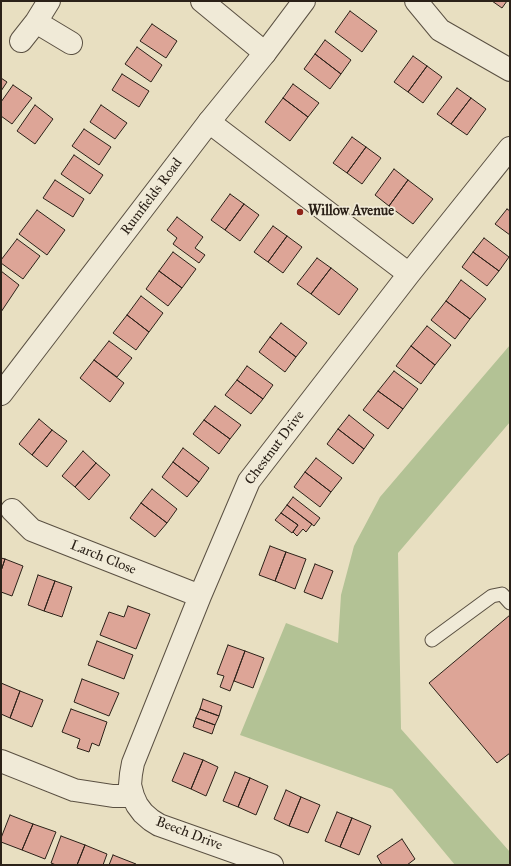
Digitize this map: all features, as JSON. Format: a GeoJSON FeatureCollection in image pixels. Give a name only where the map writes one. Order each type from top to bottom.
{"type":"FeatureCollection","features":[{"type":"Feature","properties":{"kind":"street"},"geometry":{"type":"LineString","coordinates":[[21,41],[36,22],[49,1]]}},
{"type":"Feature","properties":{"kind":"street"},"geometry":{"type":"LineString","coordinates":[[202,1],[265,53]]}},
{"type":"Feature","properties":{"kind":"street","name":"Rumfields Road"},"geometry":{"type":"LineString","coordinates":[[2,390],[304,1]]}},
{"type":"Feature","properties":{"kind":"street"},"geometry":{"type":"LineString","coordinates":[[416,2],[440,30],[510,70]]}},
{"type":"Feature","properties":{"kind":"street"},"geometry":{"type":"LineString","coordinates":[[36,22],[71,43]]}},
{"type":"Feature","properties":{"kind":"street"},"geometry":{"type":"LineString","coordinates":[[209,122],[409,274]]}},
{"type":"Feature","properties":{"kind":"street","name":"Chestnut Drive"},"geometry":{"type":"LineString","coordinates":[[133,796],[130,786],[133,763],[200,596],[249,481],[409,274],[510,148]]}},
{"type":"Feature","properties":{"kind":"street","name":"Larch Close"},"geometry":{"type":"LineString","coordinates":[[12,510],[32,530],[200,596]]}},
{"type":"Feature","properties":{"kind":"street"},"geometry":{"type":"LineString","coordinates":[[1,761],[74,790],[113,796],[133,796]]}},
{"type":"Feature","properties":{"kind":"street","name":"Beech Drive"},"geometry":{"type":"LineString","coordinates":[[133,796],[143,813],[151,820],[272,865]]}},
{"type":"Feature","properties":{"kind":"lane"},"geometry":{"type":"LineString","coordinates":[[432,640],[492,596],[502,594],[510,603]]}},
{"type":"Feature","properties":{"kind":"green space"},"geometry":{"type":"Polygon","coordinates":[[[510,345],[510,422],[398,553],[401,729],[510,852],[510,865],[455,865],[392,789],[240,735],[286,623],[338,643],[341,595],[354,546],[380,497],[510,345]]]}},
{"type":"Feature","properties":{"kind":"building"},"geometry":{"type":"Polygon","coordinates":[[[492,1],[507,1],[502,8],[492,1]]]}},
{"type":"Feature","properties":{"kind":"building"},"geometry":{"type":"Polygon","coordinates":[[[350,11],[377,31],[362,52],[335,32],[350,11]]]}},
{"type":"Feature","properties":{"kind":"building"},"geometry":{"type":"Polygon","coordinates":[[[152,24],[177,41],[166,58],[140,41],[152,24]]]}},
{"type":"Feature","properties":{"kind":"building"},"geometry":{"type":"Polygon","coordinates":[[[325,40],[351,60],[341,74],[315,54],[325,40]]]}},
{"type":"Feature","properties":{"kind":"building"},"geometry":{"type":"Polygon","coordinates":[[[137,47],[162,65],[151,82],[125,64],[137,47]]]}},
{"type":"Feature","properties":{"kind":"building"},"geometry":{"type":"Polygon","coordinates":[[[315,54],[341,74],[330,89],[304,69],[315,54]]]}},
{"type":"Feature","properties":{"kind":"building"},"geometry":{"type":"Polygon","coordinates":[[[413,56],[427,66],[408,92],[394,82],[413,56]]]}},
{"type":"Feature","properties":{"kind":"building"},"geometry":{"type":"Polygon","coordinates":[[[427,66],[442,77],[423,103],[408,92],[427,66]]]}},
{"type":"Feature","properties":{"kind":"building"},"geometry":{"type":"Polygon","coordinates":[[[122,74],[149,91],[139,107],[112,90],[122,74]]]}},
{"type":"Feature","properties":{"kind":"building"},"geometry":{"type":"Polygon","coordinates":[[[1,78],[7,82],[1,91],[1,78]]]}},
{"type":"Feature","properties":{"kind":"building"},"geometry":{"type":"Polygon","coordinates":[[[293,84],[319,103],[308,117],[283,98],[293,84]]]}},
{"type":"Feature","properties":{"kind":"building"},"geometry":{"type":"Polygon","coordinates":[[[13,85],[32,98],[12,124],[1,116],[1,102],[13,85]]]}},
{"type":"Feature","properties":{"kind":"building"},"geometry":{"type":"Polygon","coordinates":[[[457,88],[471,98],[451,124],[437,114],[457,88]]]}},
{"type":"Feature","properties":{"kind":"building"},"geometry":{"type":"Polygon","coordinates":[[[283,98],[308,117],[290,141],[265,122],[283,98]]]}},
{"type":"Feature","properties":{"kind":"building"},"geometry":{"type":"Polygon","coordinates":[[[471,98],[486,109],[467,135],[451,124],[471,98]]]}},
{"type":"Feature","properties":{"kind":"building"},"geometry":{"type":"Polygon","coordinates":[[[35,105],[53,119],[35,144],[17,131],[35,105]]]}},
{"type":"Feature","properties":{"kind":"building"},"geometry":{"type":"Polygon","coordinates":[[[101,105],[127,123],[115,139],[90,122],[101,105]]]}},
{"type":"Feature","properties":{"kind":"building"},"geometry":{"type":"Polygon","coordinates":[[[84,129],[111,147],[99,165],[72,146],[84,129]]]}},
{"type":"Feature","properties":{"kind":"building"},"geometry":{"type":"Polygon","coordinates":[[[352,137],[366,147],[347,173],[333,163],[352,137]]]}},
{"type":"Feature","properties":{"kind":"building"},"geometry":{"type":"Polygon","coordinates":[[[366,147],[381,158],[362,184],[347,173],[366,147]]]}},
{"type":"Feature","properties":{"kind":"building"},"geometry":{"type":"Polygon","coordinates":[[[74,155],[103,175],[90,194],[61,174],[74,155]]]}},
{"type":"Feature","properties":{"kind":"building"},"geometry":{"type":"Polygon","coordinates":[[[394,169],[408,180],[389,206],[375,195],[394,169]]]}},
{"type":"Feature","properties":{"kind":"building"},"geometry":{"type":"Polygon","coordinates":[[[55,180],[84,199],[73,217],[43,198],[55,180]]]}},
{"type":"Feature","properties":{"kind":"building"},"geometry":{"type":"Polygon","coordinates":[[[408,180],[433,199],[413,224],[389,206],[408,180]]]}},
{"type":"Feature","properties":{"kind":"building"},"geometry":{"type":"Polygon","coordinates":[[[230,194],[244,204],[225,230],[211,220],[230,194]]]}},
{"type":"Feature","properties":{"kind":"building"},"geometry":{"type":"Polygon","coordinates":[[[244,204],[259,215],[240,241],[225,230],[244,204]]]}},
{"type":"Feature","properties":{"kind":"building"},"geometry":{"type":"Polygon","coordinates":[[[507,209],[510,211],[510,235],[495,224],[507,209]]]}},
{"type":"Feature","properties":{"kind":"building"},"geometry":{"type":"Polygon","coordinates":[[[37,210],[65,230],[47,255],[19,234],[37,210]]]}},
{"type":"Feature","properties":{"kind":"building"},"geometry":{"type":"Polygon","coordinates":[[[177,217],[203,237],[195,248],[205,255],[199,263],[173,244],[177,238],[167,230],[177,217]]]}},
{"type":"Feature","properties":{"kind":"building"},"geometry":{"type":"Polygon","coordinates":[[[273,226],[287,236],[268,262],[254,252],[273,226]]]}},
{"type":"Feature","properties":{"kind":"building"},"geometry":{"type":"Polygon","coordinates":[[[287,236],[302,247],[283,273],[268,262],[287,236]]]}},
{"type":"Feature","properties":{"kind":"building"},"geometry":{"type":"Polygon","coordinates":[[[484,238],[509,257],[499,271],[473,252],[484,238]]]}},
{"type":"Feature","properties":{"kind":"building"},"geometry":{"type":"Polygon","coordinates":[[[17,239],[40,256],[23,279],[1,263],[1,260],[17,239]]]}},
{"type":"Feature","properties":{"kind":"building"},"geometry":{"type":"Polygon","coordinates":[[[173,252],[196,269],[182,288],[159,271],[173,252]]]}},
{"type":"Feature","properties":{"kind":"building"},"geometry":{"type":"Polygon","coordinates":[[[473,252],[499,271],[487,286],[462,267],[473,252]]]}},
{"type":"Feature","properties":{"kind":"building"},"geometry":{"type":"Polygon","coordinates":[[[317,258],[331,268],[311,294],[297,284],[317,258]]]}},
{"type":"Feature","properties":{"kind":"building"},"geometry":{"type":"Polygon","coordinates":[[[331,268],[358,289],[339,315],[311,294],[331,268]]]}},
{"type":"Feature","properties":{"kind":"building"},"geometry":{"type":"Polygon","coordinates":[[[1,271],[19,285],[1,312],[1,271]]]}},
{"type":"Feature","properties":{"kind":"building"},"geometry":{"type":"Polygon","coordinates":[[[159,271],[182,288],[168,306],[146,289],[159,271]]]}},
{"type":"Feature","properties":{"kind":"building"},"geometry":{"type":"Polygon","coordinates":[[[461,280],[486,299],[470,319],[446,301],[461,280]]]}},
{"type":"Feature","properties":{"kind":"building"},"geometry":{"type":"Polygon","coordinates":[[[141,296],[163,313],[149,332],[127,315],[141,296]]]}},
{"type":"Feature","properties":{"kind":"building"},"geometry":{"type":"Polygon","coordinates":[[[446,301],[470,319],[455,339],[431,320],[446,301]]]}},
{"type":"Feature","properties":{"kind":"building"},"geometry":{"type":"Polygon","coordinates":[[[127,315],[149,332],[136,350],[113,333],[127,315]]]}},
{"type":"Feature","properties":{"kind":"building"},"geometry":{"type":"Polygon","coordinates":[[[281,323],[307,343],[296,357],[270,337],[281,323]]]}},
{"type":"Feature","properties":{"kind":"building"},"geometry":{"type":"Polygon","coordinates":[[[427,326],[451,345],[435,365],[411,346],[427,326]]]}},
{"type":"Feature","properties":{"kind":"building"},"geometry":{"type":"Polygon","coordinates":[[[270,337],[296,357],[285,372],[259,352],[270,337]]]}},
{"type":"Feature","properties":{"kind":"building"},"geometry":{"type":"Polygon","coordinates":[[[109,341],[132,358],[117,377],[94,360],[109,341]]]}},
{"type":"Feature","properties":{"kind":"building"},"geometry":{"type":"Polygon","coordinates":[[[411,346],[435,365],[421,384],[396,366],[411,346]]]}},
{"type":"Feature","properties":{"kind":"building"},"geometry":{"type":"Polygon","coordinates":[[[94,360],[124,383],[110,402],[80,378],[94,360]]]}},
{"type":"Feature","properties":{"kind":"building"},"geometry":{"type":"Polygon","coordinates":[[[247,366],[273,385],[263,399],[237,380],[247,366]]]}},
{"type":"Feature","properties":{"kind":"building"},"geometry":{"type":"Polygon","coordinates":[[[394,371],[418,389],[403,409],[378,391],[394,371]]]}},
{"type":"Feature","properties":{"kind":"building"},"geometry":{"type":"Polygon","coordinates":[[[237,380],[263,399],[251,414],[225,395],[237,380]]]}},
{"type":"Feature","properties":{"kind":"building"},"geometry":{"type":"Polygon","coordinates":[[[378,391],[403,409],[388,429],[363,410],[378,391]]]}},
{"type":"Feature","properties":{"kind":"building"},"geometry":{"type":"Polygon","coordinates":[[[215,406],[241,425],[230,439],[204,420],[215,406]]]}},
{"type":"Feature","properties":{"kind":"building"},"geometry":{"type":"Polygon","coordinates":[[[349,415],[374,435],[364,449],[338,429],[349,415]]]}},
{"type":"Feature","properties":{"kind":"building"},"geometry":{"type":"Polygon","coordinates":[[[39,419],[52,430],[32,455],[19,444],[39,419]]]}},
{"type":"Feature","properties":{"kind":"building"},"geometry":{"type":"Polygon","coordinates":[[[204,420],[230,439],[219,454],[193,434],[204,420]]]}},
{"type":"Feature","properties":{"kind":"building"},"geometry":{"type":"Polygon","coordinates":[[[338,429],[364,449],[353,464],[327,444],[338,429]]]}},
{"type":"Feature","properties":{"kind":"building"},"geometry":{"type":"Polygon","coordinates":[[[52,430],[67,441],[47,467],[32,455],[52,430]]]}},
{"type":"Feature","properties":{"kind":"building"},"geometry":{"type":"Polygon","coordinates":[[[183,448],[209,468],[199,482],[173,462],[183,448]]]}},
{"type":"Feature","properties":{"kind":"building"},"geometry":{"type":"Polygon","coordinates":[[[83,451],[96,463],[75,487],[62,476],[83,451]]]}},
{"type":"Feature","properties":{"kind":"building"},"geometry":{"type":"Polygon","coordinates":[[[316,458],[342,478],[331,492],[305,472],[316,458]]]}},
{"type":"Feature","properties":{"kind":"building"},"geometry":{"type":"Polygon","coordinates":[[[173,462],[199,482],[187,497],[162,477],[173,462]]]}},
{"type":"Feature","properties":{"kind":"building"},"geometry":{"type":"Polygon","coordinates":[[[96,463],[110,475],[89,500],[75,487],[96,463]]]}},
{"type":"Feature","properties":{"kind":"building"},"geometry":{"type":"Polygon","coordinates":[[[305,472],[331,492],[320,507],[294,487],[305,472]]]}},
{"type":"Feature","properties":{"kind":"building"},"geometry":{"type":"Polygon","coordinates":[[[152,489],[177,509],[167,523],[141,503],[152,489]]]}},
{"type":"Feature","properties":{"kind":"building"},"geometry":{"type":"Polygon","coordinates":[[[293,497],[320,518],[314,526],[287,505],[293,497]]]}},
{"type":"Feature","properties":{"kind":"building"},"geometry":{"type":"Polygon","coordinates":[[[141,503],[167,523],[155,537],[130,518],[141,503]]]}},
{"type":"Feature","properties":{"kind":"building"},"geometry":{"type":"Polygon","coordinates":[[[287,505],[312,524],[306,532],[303,529],[297,536],[293,532],[298,525],[281,513],[287,505]]]}},
{"type":"Feature","properties":{"kind":"building"},"geometry":{"type":"Polygon","coordinates":[[[281,513],[298,525],[292,533],[275,520],[281,513]]]}},
{"type":"Feature","properties":{"kind":"building"},"geometry":{"type":"Polygon","coordinates":[[[270,546],[286,552],[275,581],[259,575],[270,546]]]}},
{"type":"Feature","properties":{"kind":"building"},"geometry":{"type":"Polygon","coordinates":[[[286,552],[306,559],[295,589],[275,581],[286,552]]]}},
{"type":"Feature","properties":{"kind":"building"},"geometry":{"type":"Polygon","coordinates":[[[1,558],[5,559],[1,571],[1,558]]]}},
{"type":"Feature","properties":{"kind":"building"},"geometry":{"type":"Polygon","coordinates":[[[5,559],[23,566],[12,596],[1,592],[1,571],[5,559]]]}},
{"type":"Feature","properties":{"kind":"building"},"geometry":{"type":"Polygon","coordinates":[[[315,564],[333,571],[322,599],[304,592],[315,564]]]}},
{"type":"Feature","properties":{"kind":"building"},"geometry":{"type":"Polygon","coordinates":[[[38,575],[55,581],[44,611],[28,605],[38,575]]]}},
{"type":"Feature","properties":{"kind":"building"},"geometry":{"type":"Polygon","coordinates":[[[55,581],[72,587],[62,617],[44,611],[55,581]]]}},
{"type":"Feature","properties":{"kind":"building"},"geometry":{"type":"Polygon","coordinates":[[[128,606],[150,614],[136,649],[100,635],[109,612],[124,617],[128,606]]]}},
{"type":"Feature","properties":{"kind":"building"},"geometry":{"type":"Polygon","coordinates":[[[510,615],[510,753],[497,763],[429,683],[510,615]]]}},
{"type":"Feature","properties":{"kind":"building"},"geometry":{"type":"Polygon","coordinates":[[[97,641],[133,655],[124,679],[88,665],[97,641]]]}},
{"type":"Feature","properties":{"kind":"building"},"geometry":{"type":"Polygon","coordinates":[[[228,645],[245,651],[230,691],[220,687],[224,676],[217,674],[228,645]]]}},
{"type":"Feature","properties":{"kind":"building"},"geometry":{"type":"Polygon","coordinates":[[[245,651],[264,658],[253,688],[234,681],[245,651]]]}},
{"type":"Feature","properties":{"kind":"building"},"geometry":{"type":"Polygon","coordinates":[[[82,679],[119,693],[109,716],[74,702],[82,679]]]}},
{"type":"Feature","properties":{"kind":"building"},"geometry":{"type":"Polygon","coordinates":[[[1,683],[20,691],[10,718],[1,714],[1,683]]]}},
{"type":"Feature","properties":{"kind":"building"},"geometry":{"type":"Polygon","coordinates":[[[20,691],[43,700],[32,727],[10,718],[20,691]]]}},
{"type":"Feature","properties":{"kind":"building"},"geometry":{"type":"Polygon","coordinates":[[[203,699],[222,706],[219,716],[200,709],[203,699]]]}},
{"type":"Feature","properties":{"kind":"building"},"geometry":{"type":"Polygon","coordinates":[[[71,709],[107,722],[99,746],[92,743],[89,752],[77,748],[80,739],[62,732],[71,709]]]}},
{"type":"Feature","properties":{"kind":"building"},"geometry":{"type":"Polygon","coordinates":[[[200,709],[219,716],[215,725],[196,718],[200,709]]]}},
{"type":"Feature","properties":{"kind":"building"},"geometry":{"type":"Polygon","coordinates":[[[196,718],[215,725],[212,734],[193,727],[196,718]]]}},
{"type":"Feature","properties":{"kind":"building"},"geometry":{"type":"Polygon","coordinates":[[[184,753],[203,760],[191,789],[172,781],[184,753]]]}},
{"type":"Feature","properties":{"kind":"building"},"geometry":{"type":"Polygon","coordinates":[[[203,760],[218,767],[206,796],[191,789],[203,760]]]}},
{"type":"Feature","properties":{"kind":"building"},"geometry":{"type":"Polygon","coordinates":[[[235,772],[250,778],[238,807],[223,801],[235,772]]]}},
{"type":"Feature","properties":{"kind":"building"},"geometry":{"type":"Polygon","coordinates":[[[250,778],[268,786],[256,815],[238,807],[250,778]]]}},
{"type":"Feature","properties":{"kind":"building"},"geometry":{"type":"Polygon","coordinates":[[[286,790],[301,797],[289,826],[274,819],[286,790]]]}},
{"type":"Feature","properties":{"kind":"building"},"geometry":{"type":"Polygon","coordinates":[[[301,797],[320,805],[308,833],[289,826],[301,797]]]}},
{"type":"Feature","properties":{"kind":"building"},"geometry":{"type":"Polygon","coordinates":[[[337,812],[352,818],[340,847],[325,841],[337,812]]]}},
{"type":"Feature","properties":{"kind":"building"},"geometry":{"type":"Polygon","coordinates":[[[10,815],[33,824],[22,850],[1,842],[1,838],[10,815]]]}},
{"type":"Feature","properties":{"kind":"building"},"geometry":{"type":"Polygon","coordinates":[[[352,818],[371,826],[359,855],[340,847],[352,818]]]}},
{"type":"Feature","properties":{"kind":"building"},"geometry":{"type":"Polygon","coordinates":[[[33,824],[56,832],[45,859],[22,850],[33,824]]]}},
{"type":"Feature","properties":{"kind":"building"},"geometry":{"type":"Polygon","coordinates":[[[61,836],[85,845],[77,865],[56,865],[51,863],[61,836]]]}},
{"type":"Feature","properties":{"kind":"building"},"geometry":{"type":"Polygon","coordinates":[[[402,839],[415,859],[407,865],[382,865],[377,856],[402,839]]]}},
{"type":"Feature","properties":{"kind":"building"},"geometry":{"type":"Polygon","coordinates":[[[85,845],[107,854],[103,865],[77,865],[85,845]]]}},
{"type":"Feature","properties":{"kind":"building"},"geometry":{"type":"Polygon","coordinates":[[[113,855],[136,864],[136,865],[109,865],[113,855]]]}},
{"type":"Feature","properties":{"kind":"place","name":"Willow Avenue"},"geometry":{"type":"Point","coordinates":[300,212]}}]}
